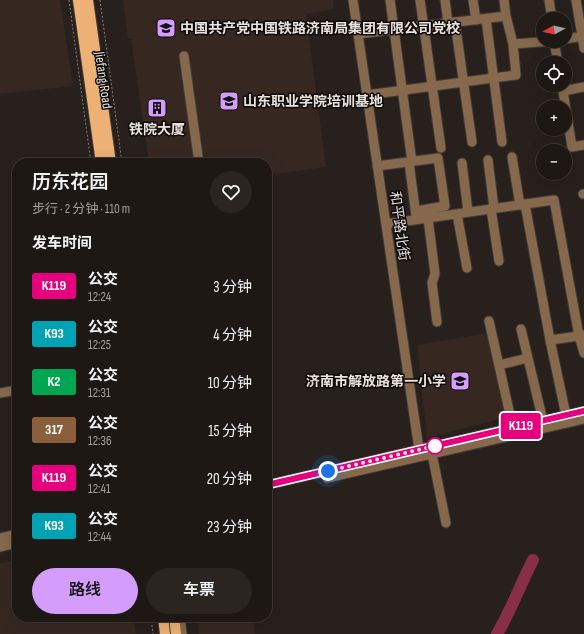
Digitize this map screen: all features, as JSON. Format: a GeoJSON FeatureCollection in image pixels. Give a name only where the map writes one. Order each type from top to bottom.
{"type":"FeatureCollection","features":[{"type":"Feature","properties":{"kind":"main road","name":"Jiefang Road"},"geometry":{"type":"LineString","coordinates":[[78,0],[85,15],[110,158]]}},
{"type":"Feature","properties":{"kind":"main road","name":"Jiefang Road"},"geometry":{"type":"LineString","coordinates":[[88,0],[85,15],[100,158]]}},
{"type":"Feature","properties":{"kind":"main road"},"geometry":{"type":"LineString","coordinates":[[164,622],[165,634]]}},
{"type":"Feature","properties":{"kind":"main road"},"geometry":{"type":"LineString","coordinates":[[175,622],[176,634]]}},
{"type":"Feature","properties":{"kind":"street","name":"和平路北街"},"geometry":{"type":"LineString","coordinates":[[353,0],[420,453]]}},
{"type":"Feature","properties":{"kind":"street"},"geometry":{"type":"LineString","coordinates":[[390,0],[411,162],[416,215]]}},
{"type":"Feature","properties":{"kind":"street"},"geometry":{"type":"LineString","coordinates":[[420,0],[441,148]]}},
{"type":"Feature","properties":{"kind":"street"},"geometry":{"type":"LineString","coordinates":[[445,0],[452,23],[464,82],[472,142]]}},
{"type":"Feature","properties":{"kind":"street"},"geometry":{"type":"LineString","coordinates":[[473,0],[476,20]]}},
{"type":"Feature","properties":{"kind":"street"},"geometry":{"type":"LineString","coordinates":[[367,95],[516,75],[513,44],[506,16],[504,0]]}},
{"type":"Feature","properties":{"kind":"street"},"geometry":{"type":"LineString","coordinates":[[549,0],[551,12]]}},
{"type":"Feature","properties":{"kind":"street"},"geometry":{"type":"LineString","coordinates":[[576,0],[584,48]]}},
{"type":"Feature","properties":{"kind":"street"},"geometry":{"type":"LineString","coordinates":[[85,15],[79,41],[95,158]]}},
{"type":"Feature","properties":{"kind":"street"},"geometry":{"type":"LineString","coordinates":[[85,15],[115,158]]}},
{"type":"Feature","properties":{"kind":"street"},"geometry":{"type":"LineString","coordinates":[[358,34],[506,16]]}},
{"type":"Feature","properties":{"kind":"street"},"geometry":{"type":"LineString","coordinates":[[486,19],[502,142]]}},
{"type":"Feature","properties":{"kind":"street"},"geometry":{"type":"LineString","coordinates":[[572,38],[583,37]]}},
{"type":"Feature","properties":{"kind":"street"},"geometry":{"type":"LineString","coordinates":[[513,44],[536,42]]}},
{"type":"Feature","properties":{"kind":"street"},"geometry":{"type":"LineString","coordinates":[[184,56],[198,158]]}},
{"type":"Feature","properties":{"kind":"street"},"geometry":{"type":"LineString","coordinates":[[572,88],[584,87]]}},
{"type":"Feature","properties":{"kind":"street"},"geometry":{"type":"LineString","coordinates":[[563,92],[572,147],[584,145]]}},
{"type":"Feature","properties":{"kind":"street"},"geometry":{"type":"LineString","coordinates":[[512,157],[566,415]]}},
{"type":"Feature","properties":{"kind":"street"},"geometry":{"type":"LineString","coordinates":[[378,166],[438,158],[445,206],[386,224]]}},
{"type":"Feature","properties":{"kind":"street"},"geometry":{"type":"LineString","coordinates":[[488,160],[499,261]]}},
{"type":"Feature","properties":{"kind":"street"},"geometry":{"type":"LineString","coordinates":[[462,163],[468,212]]}},
{"type":"Feature","properties":{"kind":"street"},"geometry":{"type":"LineString","coordinates":[[416,215],[428,218],[554,200],[582,335],[584,353]]}},
{"type":"Feature","properties":{"kind":"street"},"geometry":{"type":"LineString","coordinates":[[457,214],[466,268]]}},
{"type":"Feature","properties":{"kind":"street"},"geometry":{"type":"LineString","coordinates":[[428,218],[435,274],[432,283],[437,322]]}},
{"type":"Feature","properties":{"kind":"street"},"geometry":{"type":"LineString","coordinates":[[489,321],[513,428]]}},
{"type":"Feature","properties":{"kind":"street"},"geometry":{"type":"LineString","coordinates":[[521,329],[543,421]]}},
{"type":"Feature","properties":{"kind":"street"},"geometry":{"type":"LineString","coordinates":[[550,340],[582,335]]}},
{"type":"Feature","properties":{"kind":"street"},"geometry":{"type":"LineString","coordinates":[[499,365],[528,358]]}},
{"type":"Feature","properties":{"kind":"street"},"geometry":{"type":"LineString","coordinates":[[0,392],[12,391]]}},
{"type":"Feature","properties":{"kind":"street"},"geometry":{"type":"LineString","coordinates":[[272,490],[584,411]]}},
{"type":"Feature","properties":{"kind":"street"},"geometry":{"type":"LineString","coordinates":[[272,484],[420,453],[432,454],[584,419]]}},
{"type":"Feature","properties":{"kind":"street"},"geometry":{"type":"LineString","coordinates":[[432,454],[446,523]]}},
{"type":"Feature","properties":{"kind":"street"},"geometry":{"type":"LineString","coordinates":[[0,538],[12,535]]}},
{"type":"Feature","properties":{"kind":"street"},"geometry":{"type":"LineString","coordinates":[[0,547],[12,544]]}},
{"type":"Feature","properties":{"kind":"street"},"geometry":{"type":"LineString","coordinates":[[160,622],[161,634]]}},
{"type":"Feature","properties":{"kind":"street"},"geometry":{"type":"LineString","coordinates":[[181,622],[182,634]]}},
{"type":"Feature","properties":{"kind":"path"},"geometry":{"type":"LineString","coordinates":[[69,0],[91,158]]}},
{"type":"Feature","properties":{"kind":"path"},"geometry":{"type":"LineString","coordinates":[[100,0],[121,158]]}},
{"type":"Feature","properties":{"kind":"path"},"geometry":{"type":"LineString","coordinates":[[152,622],[153,634]]}},
{"type":"Feature","properties":{"kind":"shaded area"},"geometry":{"type":"Polygon","coordinates":[[[0,0],[60,0],[73,86],[0,94],[0,0]]]}},
{"type":"Feature","properties":{"kind":"shaded area","name":"山东职业学院培训基地"},"geometry":{"type":"Polygon","coordinates":[[[123,0],[333,0],[334,9],[306,14],[326,167],[272,174],[272,158],[148,158],[131,39],[128,39],[123,0]]]}},
{"type":"Feature","properties":{"kind":"shaded area","name":"济南市解放路第一小学"},"geometry":{"type":"Polygon","coordinates":[[[487,333],[507,417],[427,438],[417,345],[487,333]]]}},
{"type":"Feature","properties":{"kind":"shaded area"},"geometry":{"type":"Polygon","coordinates":[[[12,561],[12,622],[134,622],[136,634],[0,634],[0,563],[12,561]]]}},
{"type":"Feature","properties":{"kind":"shaded area"},"geometry":{"type":"Polygon","coordinates":[[[198,622],[254,622],[255,634],[199,634],[198,622]]]}},
{"type":"Feature","properties":{"kind":"waterway"},"geometry":{"type":"LineString","coordinates":[[497,634],[533,560]]}},
{"type":"Feature","properties":{"kind":"bus line","name":"K119"},"geometry":{"type":"LineString","coordinates":[[272,484],[584,411]]}},
{"type":"Feature","properties":{"kind":"place","name":"中国共产党中国铁路济南局集团有限公司党校"},"geometry":{"type":"Point","coordinates":[166,28]}},
{"type":"Feature","properties":{"kind":"place","name":"山东职业学院培训基地"},"geometry":{"type":"Point","coordinates":[229,101]}},
{"type":"Feature","properties":{"kind":"place","name":"铁院大厦"},"geometry":{"type":"Point","coordinates":[157,108]}},
{"type":"Feature","properties":{"kind":"place","name":"济南市解放路第一小学"},"geometry":{"type":"Point","coordinates":[460,381]}},
{"type":"Feature","properties":{"kind":"route"},"geometry":{"type":"LineString","coordinates":[[328,471],[435,446]]}}]}
